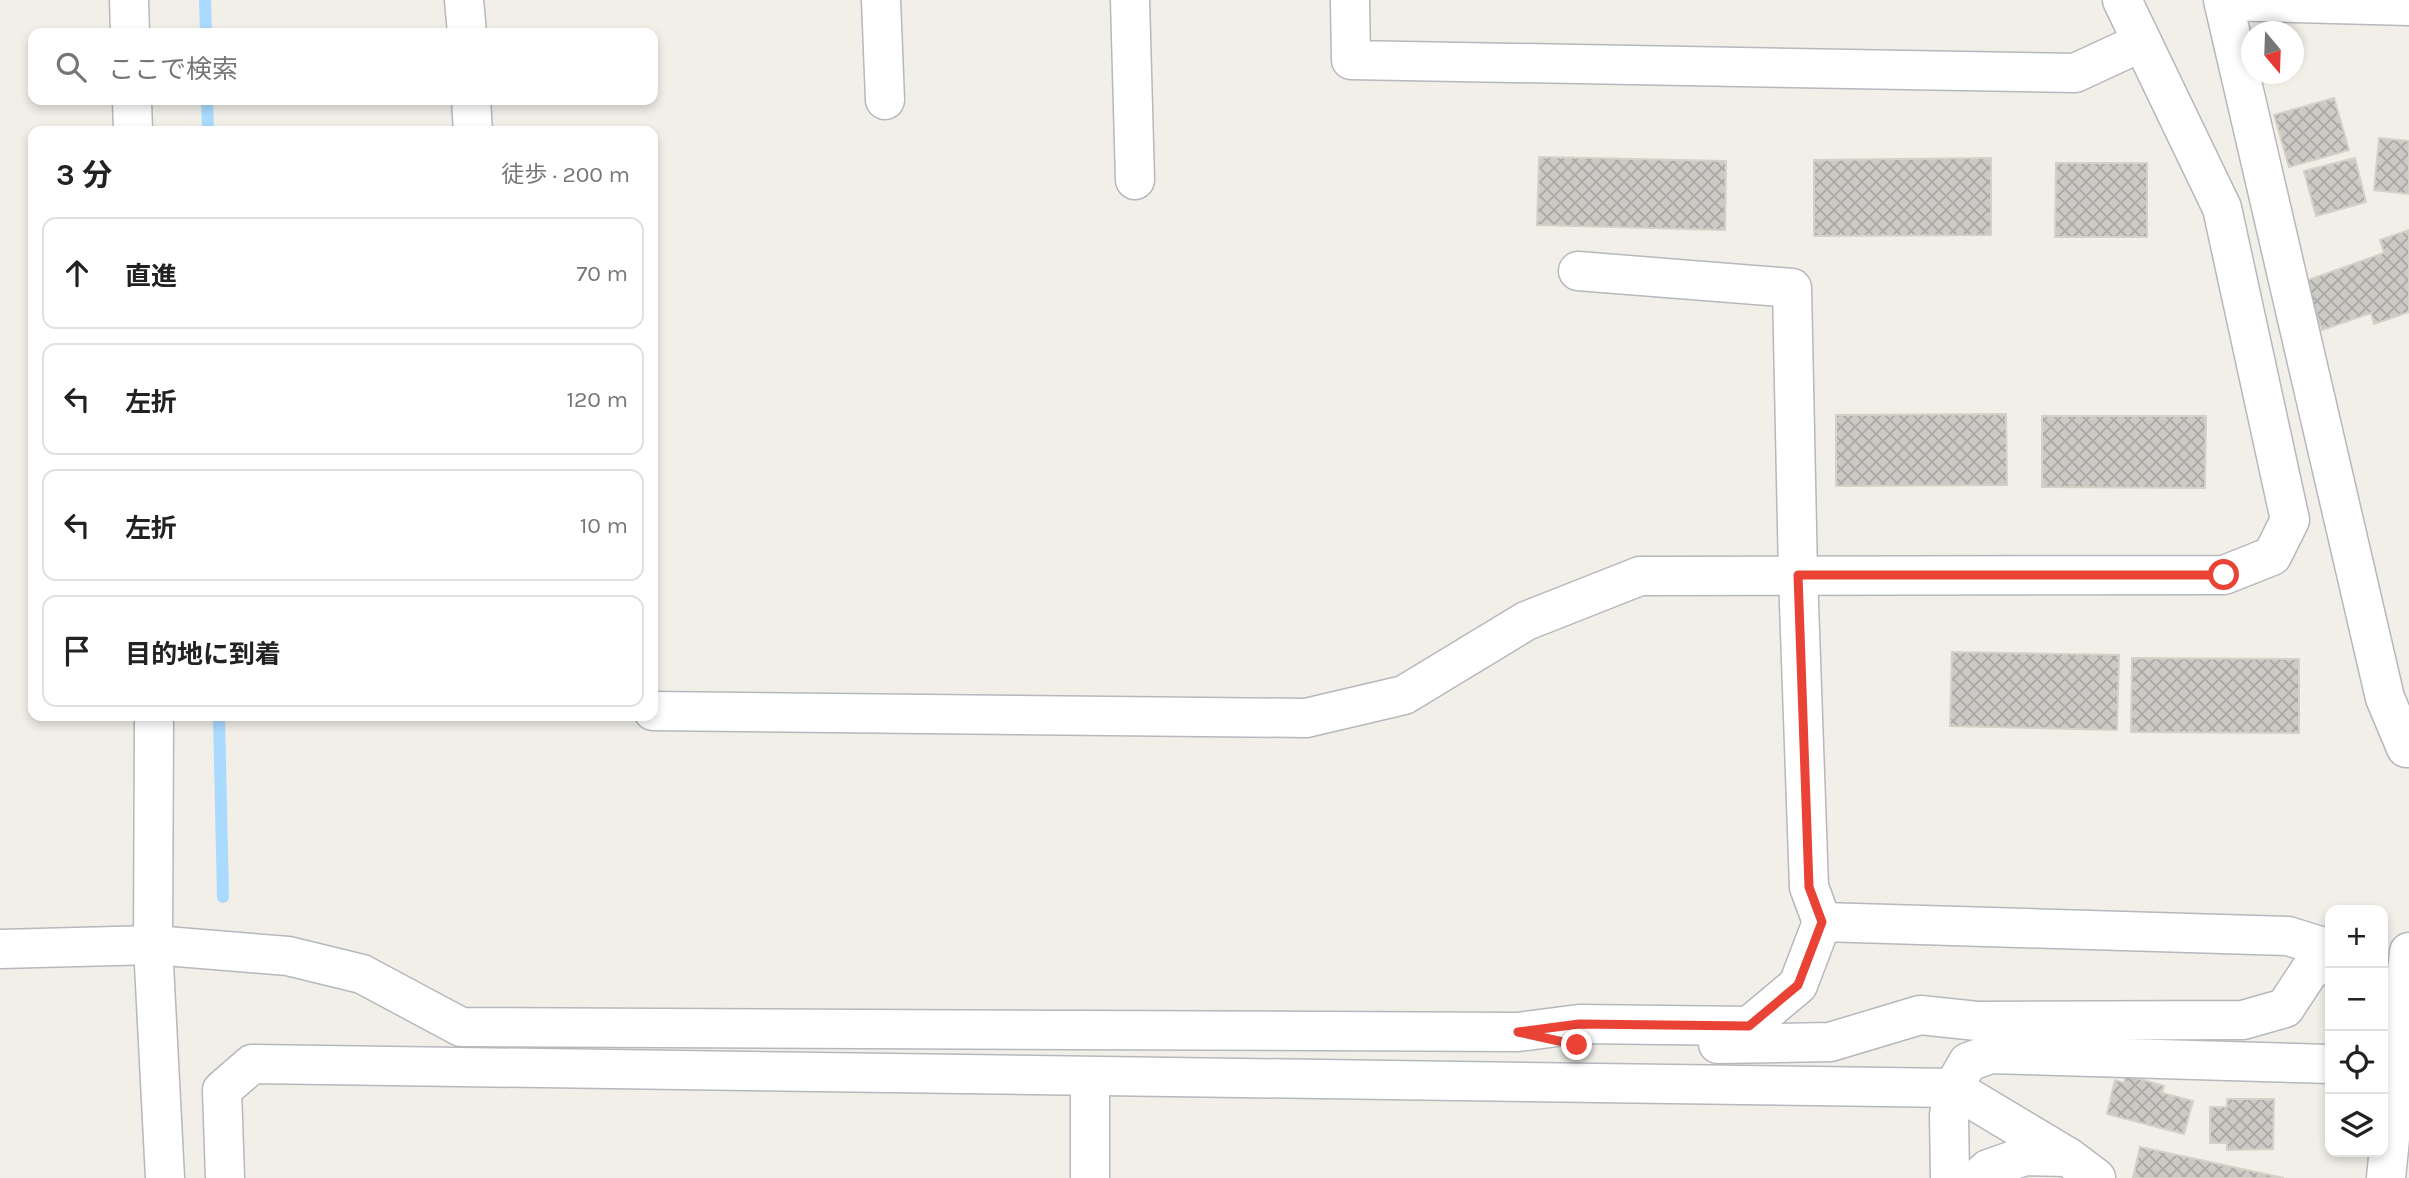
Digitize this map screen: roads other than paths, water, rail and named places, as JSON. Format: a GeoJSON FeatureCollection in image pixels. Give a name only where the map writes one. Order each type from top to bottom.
{"type":"FeatureCollection","features":[{"type":"Feature","properties":{"kind":"street"},"geometry":{"type":"LineString","coordinates":[[128,0],[130,28]]}},
{"type":"Feature","properties":{"kind":"street"},"geometry":{"type":"LineString","coordinates":[[464,0],[467,28]]}},
{"type":"Feature","properties":{"kind":"street"},"geometry":{"type":"LineString","coordinates":[[881,0],[885,100]]}},
{"type":"Feature","properties":{"kind":"street"},"geometry":{"type":"LineString","coordinates":[[1130,0],[1135,180]]}},
{"type":"Feature","properties":{"kind":"street"},"geometry":{"type":"LineString","coordinates":[[1350,0],[1351,60],[2075,73],[2141,42]]}},
{"type":"Feature","properties":{"kind":"street"},"geometry":{"type":"LineString","coordinates":[[658,711],[1306,718],[1404,695],[1526,621],[1640,576],[2224,575],[2272,556],[2290,520],[2222,208],[2122,0]]}},
{"type":"Feature","properties":{"kind":"street"},"geometry":{"type":"LineString","coordinates":[[2387,4],[2224,1],[2385,698],[2406,748],[2409,748]]}},
{"type":"Feature","properties":{"kind":"street"},"geometry":{"type":"LineString","coordinates":[[132,105],[133,126]]}},
{"type":"Feature","properties":{"kind":"street"},"geometry":{"type":"LineString","coordinates":[[471,105],[473,126]]}},
{"type":"Feature","properties":{"kind":"street"},"geometry":{"type":"LineString","coordinates":[[0,949],[153,945],[288,956],[362,974],[461,1027],[1518,1032],[1579,1024],[1749,1026],[1798,985],[1822,922],[1809,887],[1798,575],[1792,288],[1578,271]]}},
{"type":"Feature","properties":{"kind":"street"},"geometry":{"type":"LineString","coordinates":[[154,721],[153,945],[165,1178]]}},
{"type":"Feature","properties":{"kind":"street"},"geometry":{"type":"LineString","coordinates":[[1822,922],[2288,936],[2325,947]]}},
{"type":"Feature","properties":{"kind":"street"},"geometry":{"type":"LineString","coordinates":[[2386,1178],[2409,953],[2388,954]]}},
{"type":"Feature","properties":{"kind":"street"},"geometry":{"type":"LineString","coordinates":[[1518,1032],[1577,1045],[1746,1044],[1830,1042],[1920,1015],[1976,1021],[2243,1020],[2285,1008],[2310,970],[2325,963]]}},
{"type":"Feature","properties":{"kind":"street"},"geometry":{"type":"LineString","coordinates":[[1950,1178],[1949,1115],[1953,1088],[1968,1062],[1991,1054],[2325,1064]]}},
{"type":"Feature","properties":{"kind":"street"},"geometry":{"type":"LineString","coordinates":[[225,1178],[222,1090],[252,1064],[1953,1088],[2082,1167]]}},
{"type":"Feature","properties":{"kind":"street"},"geometry":{"type":"LineString","coordinates":[[1090,1077],[1090,1178]]}},
{"type":"Feature","properties":{"kind":"street"},"geometry":{"type":"LineString","coordinates":[[1978,1178],[1988,1169],[2025,1156],[2082,1167]]}},
{"type":"Feature","properties":{"kind":"waterway"},"geometry":{"type":"LineString","coordinates":[[205,0],[206,28]]}},
{"type":"Feature","properties":{"kind":"waterway"},"geometry":{"type":"LineString","coordinates":[[207,105],[208,126]]}},
{"type":"Feature","properties":{"kind":"waterway"},"geometry":{"type":"LineString","coordinates":[[219,721],[223,897]]}}]}
